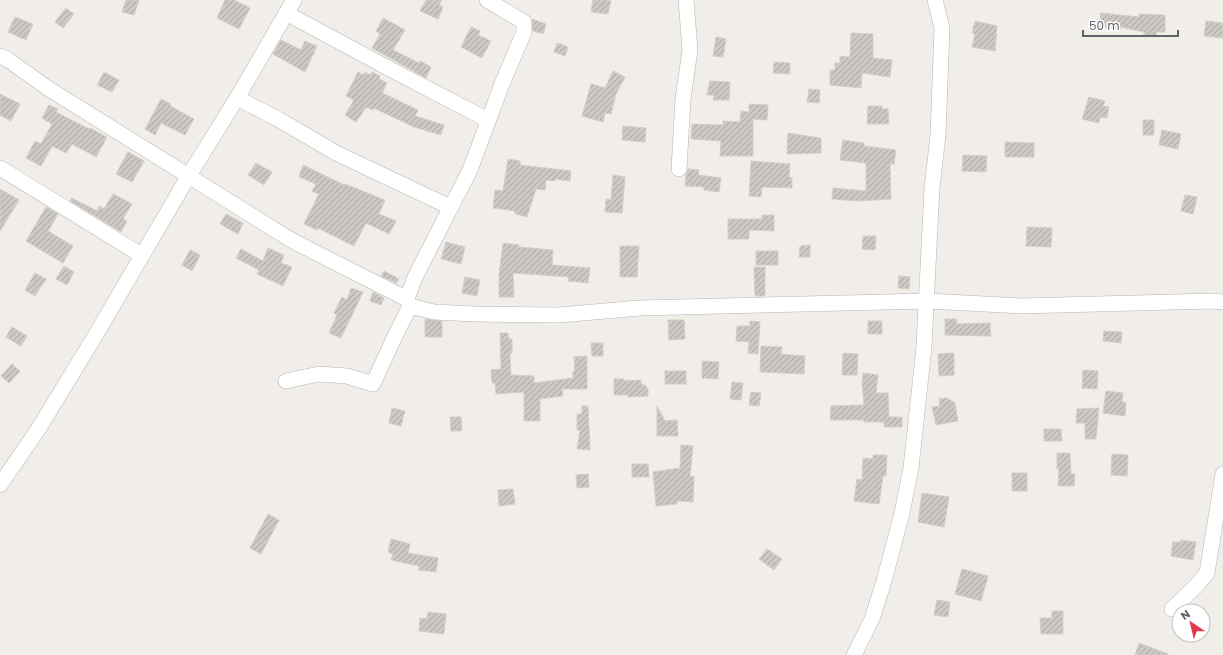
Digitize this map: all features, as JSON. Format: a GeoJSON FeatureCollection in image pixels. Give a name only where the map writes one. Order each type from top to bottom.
{"type":"FeatureCollection","features":[{"type":"Feature","properties":{"kind":"street"},"geometry":{"type":"LineString","coordinates":[[0,485],[39,428],[98,331],[141,255],[237,98],[294,0]]}},
{"type":"Feature","properties":{"kind":"street"},"geometry":{"type":"LineString","coordinates":[[286,381],[319,374],[347,376],[373,384],[408,303],[415,277],[470,170],[502,84],[524,32],[524,22],[487,0]]}},
{"type":"Feature","properties":{"kind":"street"},"geometry":{"type":"LineString","coordinates":[[679,169],[683,99],[690,50],[686,0]]}},
{"type":"Feature","properties":{"kind":"street"},"geometry":{"type":"LineString","coordinates":[[854,655],[872,619],[884,581],[902,513],[911,468],[924,347],[932,188],[938,135],[942,28],[936,0]]}},
{"type":"Feature","properties":{"kind":"street"},"geometry":{"type":"LineString","coordinates":[[286,13],[488,120]]}},
{"type":"Feature","properties":{"kind":"street"},"geometry":{"type":"LineString","coordinates":[[0,56],[7,59],[49,89],[188,177],[291,240],[408,303],[434,312],[559,315],[664,307],[927,301],[1021,306],[1212,301],[1223,302]]}},
{"type":"Feature","properties":{"kind":"street"},"geometry":{"type":"LineString","coordinates":[[237,98],[278,119],[336,153],[450,207]]}},
{"type":"Feature","properties":{"kind":"street"},"geometry":{"type":"LineString","coordinates":[[0,168],[141,255]]}},
{"type":"Feature","properties":{"kind":"street"},"geometry":{"type":"LineString","coordinates":[[1178,603],[1207,573],[1223,474]]}},
{"type":"Feature","properties":{"kind":"building"},"geometry":{"type":"Polygon","coordinates":[[[126,0],[139,0],[134,15],[122,12],[126,0]]]}},
{"type":"Feature","properties":{"kind":"building"},"geometry":{"type":"Polygon","coordinates":[[[225,0],[234,0],[250,8],[239,29],[217,18],[225,0]]]}},
{"type":"Feature","properties":{"kind":"building"},"geometry":{"type":"Polygon","coordinates":[[[426,0],[442,0],[439,5],[443,7],[438,19],[420,11],[426,0]]]}},
{"type":"Feature","properties":{"kind":"building"},"geometry":{"type":"Polygon","coordinates":[[[593,0],[611,0],[608,14],[591,12],[593,0]]]}},
{"type":"Feature","properties":{"kind":"building"},"geometry":{"type":"Polygon","coordinates":[[[66,8],[74,14],[63,28],[55,22],[66,8]]]}},
{"type":"Feature","properties":{"kind":"building"},"geometry":{"type":"Polygon","coordinates":[[[1101,13],[1139,17],[1139,14],[1165,15],[1165,32],[1156,32],[1156,36],[1144,35],[1144,32],[1121,27],[1121,29],[1099,27],[1101,13]]]}},
{"type":"Feature","properties":{"kind":"building"},"geometry":{"type":"Polygon","coordinates":[[[15,17],[33,24],[26,40],[8,32],[15,17]]]}},
{"type":"Feature","properties":{"kind":"building"},"geometry":{"type":"Polygon","coordinates":[[[383,18],[405,30],[393,50],[419,63],[420,61],[431,67],[426,78],[372,48],[380,34],[376,31],[383,18]]]}},
{"type":"Feature","properties":{"kind":"building"},"geometry":{"type":"Polygon","coordinates":[[[532,19],[546,24],[543,34],[533,31],[532,19]]]}},
{"type":"Feature","properties":{"kind":"building"},"geometry":{"type":"Polygon","coordinates":[[[975,21],[997,26],[995,51],[972,47],[975,34],[972,33],[975,21]]]}},
{"type":"Feature","properties":{"kind":"building"},"geometry":{"type":"Polygon","coordinates":[[[1206,21],[1223,23],[1223,38],[1204,36],[1206,21]]]}},
{"type":"Feature","properties":{"kind":"building"},"geometry":{"type":"Polygon","coordinates":[[[471,27],[480,31],[478,35],[491,41],[482,58],[461,47],[471,27]]]}},
{"type":"Feature","properties":{"kind":"building"},"geometry":{"type":"Polygon","coordinates":[[[851,33],[873,34],[873,58],[892,60],[890,77],[862,73],[861,88],[830,85],[830,70],[835,70],[835,63],[840,63],[840,56],[850,57],[851,33]]]}},
{"type":"Feature","properties":{"kind":"building"},"geometry":{"type":"Polygon","coordinates":[[[716,37],[726,39],[723,57],[713,56],[716,37]]]}},
{"type":"Feature","properties":{"kind":"building"},"geometry":{"type":"Polygon","coordinates":[[[281,40],[301,50],[305,41],[317,46],[305,72],[273,54],[281,40]]]}},
{"type":"Feature","properties":{"kind":"building"},"geometry":{"type":"Polygon","coordinates":[[[557,43],[568,47],[565,56],[554,52],[557,43]]]}},
{"type":"Feature","properties":{"kind":"building"},"geometry":{"type":"Polygon","coordinates":[[[774,62],[790,63],[790,74],[773,73],[774,62]]]}},
{"type":"Feature","properties":{"kind":"building"},"geometry":{"type":"Polygon","coordinates":[[[613,71],[625,77],[616,94],[611,114],[605,113],[603,122],[582,116],[591,84],[605,88],[613,71]]]}},
{"type":"Feature","properties":{"kind":"building"},"geometry":{"type":"Polygon","coordinates":[[[104,72],[119,80],[112,92],[97,85],[104,72]]]}},
{"type":"Feature","properties":{"kind":"building"},"geometry":{"type":"Polygon","coordinates":[[[358,72],[363,75],[365,72],[370,75],[372,72],[380,76],[379,79],[387,83],[382,93],[418,110],[415,116],[444,125],[441,135],[414,127],[374,108],[373,110],[366,107],[356,122],[345,115],[354,100],[346,96],[358,72]]]}},
{"type":"Feature","properties":{"kind":"building"},"geometry":{"type":"Polygon","coordinates":[[[710,81],[730,82],[729,100],[713,100],[714,95],[707,95],[710,81]]]}},
{"type":"Feature","properties":{"kind":"building"},"geometry":{"type":"Polygon","coordinates":[[[809,89],[820,90],[819,103],[807,102],[809,89]]]}},
{"type":"Feature","properties":{"kind":"building"},"geometry":{"type":"Polygon","coordinates":[[[0,94],[20,104],[11,121],[0,115],[0,94]]]}},
{"type":"Feature","properties":{"kind":"building"},"geometry":{"type":"Polygon","coordinates":[[[1089,97],[1105,101],[1103,106],[1109,107],[1107,118],[1100,117],[1099,123],[1082,119],[1089,97]]]}},
{"type":"Feature","properties":{"kind":"building"},"geometry":{"type":"Polygon","coordinates":[[[161,99],[171,104],[170,106],[194,119],[185,135],[161,123],[155,135],[145,129],[161,99]]]}},
{"type":"Feature","properties":{"kind":"building"},"geometry":{"type":"Polygon","coordinates":[[[749,104],[768,105],[767,120],[753,119],[753,156],[720,156],[721,141],[691,139],[692,124],[723,125],[723,121],[740,122],[741,111],[749,112],[749,104]]]}},
{"type":"Feature","properties":{"kind":"building"},"geometry":{"type":"Polygon","coordinates":[[[49,105],[58,109],[56,112],[107,137],[96,157],[72,144],[66,153],[52,146],[41,166],[26,158],[35,141],[41,144],[52,124],[42,118],[49,105]]]}},
{"type":"Feature","properties":{"kind":"building"},"geometry":{"type":"Polygon","coordinates":[[[868,106],[882,106],[882,109],[888,109],[889,124],[867,124],[868,106]]]}},
{"type":"Feature","properties":{"kind":"building"},"geometry":{"type":"Polygon","coordinates":[[[1143,120],[1154,120],[1154,135],[1143,135],[1143,120]]]}},
{"type":"Feature","properties":{"kind":"building"},"geometry":{"type":"Polygon","coordinates":[[[623,126],[646,128],[645,142],[622,140],[623,126]]]}},
{"type":"Feature","properties":{"kind":"building"},"geometry":{"type":"Polygon","coordinates":[[[1162,130],[1181,134],[1178,149],[1159,145],[1162,130]]]}},
{"type":"Feature","properties":{"kind":"building"},"geometry":{"type":"Polygon","coordinates":[[[788,133],[821,138],[821,153],[787,154],[788,133]]]}},
{"type":"Feature","properties":{"kind":"building"},"geometry":{"type":"Polygon","coordinates":[[[843,140],[864,143],[864,146],[896,150],[894,164],[890,164],[891,199],[859,201],[832,199],[833,188],[866,191],[866,163],[840,160],[843,140]]]}},
{"type":"Feature","properties":{"kind":"building"},"geometry":{"type":"Polygon","coordinates":[[[1005,142],[1034,143],[1034,157],[1005,157],[1005,142]]]}},
{"type":"Feature","properties":{"kind":"building"},"geometry":{"type":"Polygon","coordinates":[[[128,152],[144,161],[132,182],[116,174],[128,152]]]}},
{"type":"Feature","properties":{"kind":"building"},"geometry":{"type":"Polygon","coordinates":[[[963,155],[987,156],[986,172],[962,171],[963,155]]]}},
{"type":"Feature","properties":{"kind":"building"},"geometry":{"type":"Polygon","coordinates":[[[508,159],[520,161],[520,165],[571,171],[570,181],[555,179],[554,181],[546,180],[545,190],[536,189],[527,217],[515,214],[515,211],[493,208],[495,190],[503,191],[508,159]]]}},
{"type":"Feature","properties":{"kind":"building"},"geometry":{"type":"Polygon","coordinates":[[[751,161],[790,164],[789,177],[792,178],[792,188],[762,187],[761,197],[749,196],[751,161]]]}},
{"type":"Feature","properties":{"kind":"building"},"geometry":{"type":"Polygon","coordinates":[[[256,163],[272,172],[264,185],[248,175],[256,163]]]}},
{"type":"Feature","properties":{"kind":"building"},"geometry":{"type":"Polygon","coordinates":[[[303,165],[344,185],[345,184],[385,200],[379,214],[396,221],[389,234],[366,223],[354,246],[318,228],[317,230],[304,224],[319,194],[312,191],[316,184],[299,177],[303,165]]]}},
{"type":"Feature","properties":{"kind":"building"},"geometry":{"type":"Polygon","coordinates":[[[688,169],[699,170],[698,175],[721,178],[719,192],[704,190],[704,187],[685,186],[688,169]]]}},
{"type":"Feature","properties":{"kind":"building"},"geometry":{"type":"Polygon","coordinates":[[[613,175],[625,177],[622,213],[605,212],[606,199],[611,200],[613,175]]]}},
{"type":"Feature","properties":{"kind":"building"},"geometry":{"type":"Polygon","coordinates":[[[0,189],[19,200],[0,231],[0,189]]]}},
{"type":"Feature","properties":{"kind":"building"},"geometry":{"type":"Polygon","coordinates":[[[113,194],[132,204],[123,219],[127,221],[121,232],[70,201],[72,198],[97,211],[99,206],[104,209],[113,194]]]}},
{"type":"Feature","properties":{"kind":"building"},"geometry":{"type":"Polygon","coordinates":[[[1185,195],[1197,197],[1193,214],[1181,211],[1185,195]]]}},
{"type":"Feature","properties":{"kind":"building"},"geometry":{"type":"Polygon","coordinates":[[[46,207],[58,214],[48,231],[73,246],[63,263],[26,241],[46,207]]]}},
{"type":"Feature","properties":{"kind":"building"},"geometry":{"type":"Polygon","coordinates":[[[226,214],[243,223],[238,234],[220,224],[226,214]]]}},
{"type":"Feature","properties":{"kind":"building"},"geometry":{"type":"Polygon","coordinates":[[[762,215],[774,215],[774,231],[749,230],[749,239],[728,239],[728,219],[762,219],[762,215]]]}},
{"type":"Feature","properties":{"kind":"building"},"geometry":{"type":"Polygon","coordinates":[[[1027,227],[1052,228],[1051,247],[1026,246],[1027,227]]]}},
{"type":"Feature","properties":{"kind":"building"},"geometry":{"type":"Polygon","coordinates":[[[863,236],[876,236],[875,250],[862,249],[863,236]]]}},
{"type":"Feature","properties":{"kind":"building"},"geometry":{"type":"Polygon","coordinates":[[[446,242],[465,247],[461,264],[441,259],[446,242]]]}},
{"type":"Feature","properties":{"kind":"building"},"geometry":{"type":"Polygon","coordinates":[[[503,243],[519,245],[519,247],[553,250],[552,265],[590,268],[588,283],[568,281],[569,277],[513,273],[514,297],[499,297],[499,275],[503,243]]]}},
{"type":"Feature","properties":{"kind":"building"},"geometry":{"type":"Polygon","coordinates":[[[810,245],[810,257],[799,257],[800,246],[810,245]]]}},
{"type":"Feature","properties":{"kind":"building"},"geometry":{"type":"Polygon","coordinates":[[[620,246],[639,246],[637,277],[620,277],[620,246]]]}},
{"type":"Feature","properties":{"kind":"building"},"geometry":{"type":"Polygon","coordinates":[[[268,248],[284,255],[281,263],[292,267],[283,286],[257,274],[259,270],[236,258],[241,249],[263,261],[268,248]]]}},
{"type":"Feature","properties":{"kind":"building"},"geometry":{"type":"Polygon","coordinates":[[[190,250],[200,255],[192,271],[182,265],[190,250]]]}},
{"type":"Feature","properties":{"kind":"building"},"geometry":{"type":"Polygon","coordinates":[[[756,251],[778,251],[778,265],[756,265],[756,251]]]}},
{"type":"Feature","properties":{"kind":"building"},"geometry":{"type":"Polygon","coordinates":[[[64,266],[74,272],[67,285],[56,279],[64,266]]]}},
{"type":"Feature","properties":{"kind":"building"},"geometry":{"type":"Polygon","coordinates":[[[754,267],[765,267],[765,296],[755,296],[754,267]]]}},
{"type":"Feature","properties":{"kind":"building"},"geometry":{"type":"Polygon","coordinates":[[[384,271],[399,279],[396,283],[381,276],[384,271]]]}},
{"type":"Feature","properties":{"kind":"building"},"geometry":{"type":"Polygon","coordinates":[[[35,273],[46,279],[35,296],[25,290],[35,273]]]}},
{"type":"Feature","properties":{"kind":"building"},"geometry":{"type":"Polygon","coordinates":[[[899,276],[910,277],[909,289],[898,288],[899,276]]]}},
{"type":"Feature","properties":{"kind":"building"},"geometry":{"type":"Polygon","coordinates":[[[465,277],[480,280],[477,296],[462,293],[465,277]]]}},
{"type":"Feature","properties":{"kind":"building"},"geometry":{"type":"Polygon","coordinates":[[[351,288],[363,292],[341,338],[329,333],[337,315],[334,313],[342,297],[347,300],[351,288]]]}},
{"type":"Feature","properties":{"kind":"building"},"geometry":{"type":"Polygon","coordinates":[[[373,292],[384,298],[381,305],[370,301],[373,292]]]}},
{"type":"Feature","properties":{"kind":"building"},"geometry":{"type":"Polygon","coordinates":[[[425,319],[442,321],[442,337],[425,337],[425,319]]]}},
{"type":"Feature","properties":{"kind":"building"},"geometry":{"type":"Polygon","coordinates":[[[945,319],[957,319],[956,324],[990,323],[991,336],[945,335],[945,319]]]}},
{"type":"Feature","properties":{"kind":"building"},"geometry":{"type":"Polygon","coordinates":[[[668,320],[684,320],[685,339],[669,340],[668,320]]]}},
{"type":"Feature","properties":{"kind":"building"},"geometry":{"type":"Polygon","coordinates":[[[750,321],[760,322],[758,354],[748,353],[749,342],[736,341],[737,326],[750,326],[750,321]]]}},
{"type":"Feature","properties":{"kind":"building"},"geometry":{"type":"Polygon","coordinates":[[[868,321],[882,321],[882,334],[868,334],[868,321]]]}},
{"type":"Feature","properties":{"kind":"building"},"geometry":{"type":"Polygon","coordinates":[[[12,327],[27,336],[21,346],[6,337],[12,327]]]}},
{"type":"Feature","properties":{"kind":"building"},"geometry":{"type":"Polygon","coordinates":[[[1104,331],[1122,332],[1121,343],[1103,341],[1104,331]]]}},
{"type":"Feature","properties":{"kind":"building"},"geometry":{"type":"Polygon","coordinates":[[[500,333],[508,333],[509,339],[512,339],[512,353],[510,353],[511,375],[534,376],[534,383],[573,378],[573,371],[575,371],[574,357],[587,356],[587,389],[562,389],[563,396],[540,399],[540,421],[524,421],[524,392],[496,394],[495,383],[492,383],[491,370],[501,369],[500,333]]]}},
{"type":"Feature","properties":{"kind":"building"},"geometry":{"type":"Polygon","coordinates":[[[591,343],[603,343],[603,356],[592,356],[591,343]]]}},
{"type":"Feature","properties":{"kind":"building"},"geometry":{"type":"Polygon","coordinates":[[[761,346],[782,347],[781,354],[805,356],[804,374],[760,372],[761,346]]]}},
{"type":"Feature","properties":{"kind":"building"},"geometry":{"type":"Polygon","coordinates":[[[843,353],[858,354],[857,375],[842,375],[843,353]]]}},
{"type":"Feature","properties":{"kind":"building"},"geometry":{"type":"Polygon","coordinates":[[[954,353],[954,375],[939,376],[938,354],[954,353]]]}},
{"type":"Feature","properties":{"kind":"building"},"geometry":{"type":"Polygon","coordinates":[[[702,361],[719,362],[718,379],[702,378],[702,361]]]}},
{"type":"Feature","properties":{"kind":"building"},"geometry":{"type":"Polygon","coordinates":[[[12,364],[20,371],[9,383],[1,376],[12,364]]]}},
{"type":"Feature","properties":{"kind":"building"},"geometry":{"type":"Polygon","coordinates":[[[1083,370],[1098,371],[1097,389],[1082,388],[1083,370]]]}},
{"type":"Feature","properties":{"kind":"building"},"geometry":{"type":"Polygon","coordinates":[[[665,371],[686,371],[686,384],[665,384],[665,371]]]}},
{"type":"Feature","properties":{"kind":"building"},"geometry":{"type":"Polygon","coordinates":[[[863,373],[878,375],[876,393],[888,393],[889,417],[902,417],[902,427],[884,427],[884,422],[864,422],[864,420],[830,420],[831,406],[864,405],[862,383],[863,373]]]}},
{"type":"Feature","properties":{"kind":"building"},"geometry":{"type":"Polygon","coordinates":[[[614,379],[624,379],[624,381],[641,380],[641,384],[646,386],[648,389],[648,396],[628,397],[628,395],[614,395],[614,379]]]}},
{"type":"Feature","properties":{"kind":"building"},"geometry":{"type":"Polygon","coordinates":[[[732,382],[743,383],[741,400],[730,399],[732,382]]]}},
{"type":"Feature","properties":{"kind":"building"},"geometry":{"type":"Polygon","coordinates":[[[1106,391],[1123,393],[1122,402],[1126,402],[1125,416],[1103,413],[1106,391]]]}},
{"type":"Feature","properties":{"kind":"building"},"geometry":{"type":"Polygon","coordinates":[[[751,392],[761,393],[759,406],[749,405],[751,392]]]}},
{"type":"Feature","properties":{"kind":"building"},"geometry":{"type":"Polygon","coordinates":[[[947,398],[955,403],[958,421],[936,425],[932,407],[940,406],[939,399],[947,398]]]}},
{"type":"Feature","properties":{"kind":"building"},"geometry":{"type":"Polygon","coordinates":[[[582,406],[588,406],[590,450],[577,449],[580,430],[577,430],[577,414],[582,414],[582,406]]]}},
{"type":"Feature","properties":{"kind":"building"},"geometry":{"type":"Polygon","coordinates":[[[657,406],[666,423],[665,421],[677,420],[678,436],[657,436],[657,406]]]}},
{"type":"Feature","properties":{"kind":"building"},"geometry":{"type":"Polygon","coordinates":[[[392,408],[405,411],[401,426],[389,423],[392,408]]]}},
{"type":"Feature","properties":{"kind":"building"},"geometry":{"type":"Polygon","coordinates":[[[1099,408],[1096,439],[1085,439],[1085,423],[1076,423],[1077,409],[1099,408]]]}},
{"type":"Feature","properties":{"kind":"building"},"geometry":{"type":"Polygon","coordinates":[[[450,417],[461,417],[462,431],[451,431],[450,417]]]}},
{"type":"Feature","properties":{"kind":"building"},"geometry":{"type":"Polygon","coordinates":[[[1044,429],[1061,429],[1062,441],[1044,441],[1044,429]]]}},
{"type":"Feature","properties":{"kind":"building"},"geometry":{"type":"Polygon","coordinates":[[[681,445],[693,446],[690,476],[694,477],[693,502],[677,501],[677,504],[656,506],[653,472],[680,468],[681,445]]]}},
{"type":"Feature","properties":{"kind":"building"},"geometry":{"type":"Polygon","coordinates":[[[1057,453],[1070,453],[1071,474],[1075,474],[1074,486],[1058,486],[1059,468],[1057,469],[1057,453]]]}},
{"type":"Feature","properties":{"kind":"building"},"geometry":{"type":"Polygon","coordinates":[[[1112,454],[1128,455],[1127,476],[1111,475],[1112,454]]]}},
{"type":"Feature","properties":{"kind":"building"},"geometry":{"type":"Polygon","coordinates":[[[873,455],[887,455],[886,476],[883,476],[879,504],[854,501],[857,479],[862,480],[863,458],[873,459],[873,455]]]}},
{"type":"Feature","properties":{"kind":"building"},"geometry":{"type":"Polygon","coordinates":[[[632,464],[648,464],[649,477],[632,477],[632,464]]]}},
{"type":"Feature","properties":{"kind":"building"},"geometry":{"type":"Polygon","coordinates":[[[1012,473],[1027,473],[1027,491],[1012,491],[1012,473]]]}},
{"type":"Feature","properties":{"kind":"building"},"geometry":{"type":"Polygon","coordinates":[[[588,474],[589,487],[577,488],[576,475],[588,474]]]}},
{"type":"Feature","properties":{"kind":"building"},"geometry":{"type":"Polygon","coordinates":[[[513,489],[515,504],[499,506],[498,490],[513,489]]]}},
{"type":"Feature","properties":{"kind":"building"},"geometry":{"type":"Polygon","coordinates":[[[922,493],[949,497],[944,527],[918,522],[922,493]]]}},
{"type":"Feature","properties":{"kind":"building"},"geometry":{"type":"Polygon","coordinates":[[[268,514],[279,520],[261,554],[250,548],[268,514]]]}},
{"type":"Feature","properties":{"kind":"building"},"geometry":{"type":"Polygon","coordinates":[[[391,539],[410,544],[408,553],[438,558],[436,572],[419,570],[419,566],[391,560],[393,554],[388,552],[391,539]]]}},
{"type":"Feature","properties":{"kind":"building"},"geometry":{"type":"Polygon","coordinates":[[[1181,540],[1196,542],[1193,560],[1171,556],[1173,542],[1180,542],[1181,540]]]}},
{"type":"Feature","properties":{"kind":"building"},"geometry":{"type":"Polygon","coordinates":[[[767,549],[782,559],[774,570],[759,559],[767,549]]]}},
{"type":"Feature","properties":{"kind":"building"},"geometry":{"type":"Polygon","coordinates":[[[962,569],[988,576],[981,601],[955,594],[962,569]]]}},
{"type":"Feature","properties":{"kind":"building"},"geometry":{"type":"Polygon","coordinates":[[[937,600],[950,602],[948,617],[934,615],[937,600]]]}},
{"type":"Feature","properties":{"kind":"building"},"geometry":{"type":"Polygon","coordinates":[[[1052,611],[1063,611],[1063,634],[1041,634],[1040,618],[1052,618],[1052,611]]]}},
{"type":"Feature","properties":{"kind":"building"},"geometry":{"type":"Polygon","coordinates":[[[428,612],[446,614],[444,634],[419,631],[420,618],[427,619],[428,612]]]}},
{"type":"Feature","properties":{"kind":"building"},"geometry":{"type":"Polygon","coordinates":[[[1139,643],[1168,654],[1168,655],[1135,655],[1139,643]]]}}]}
